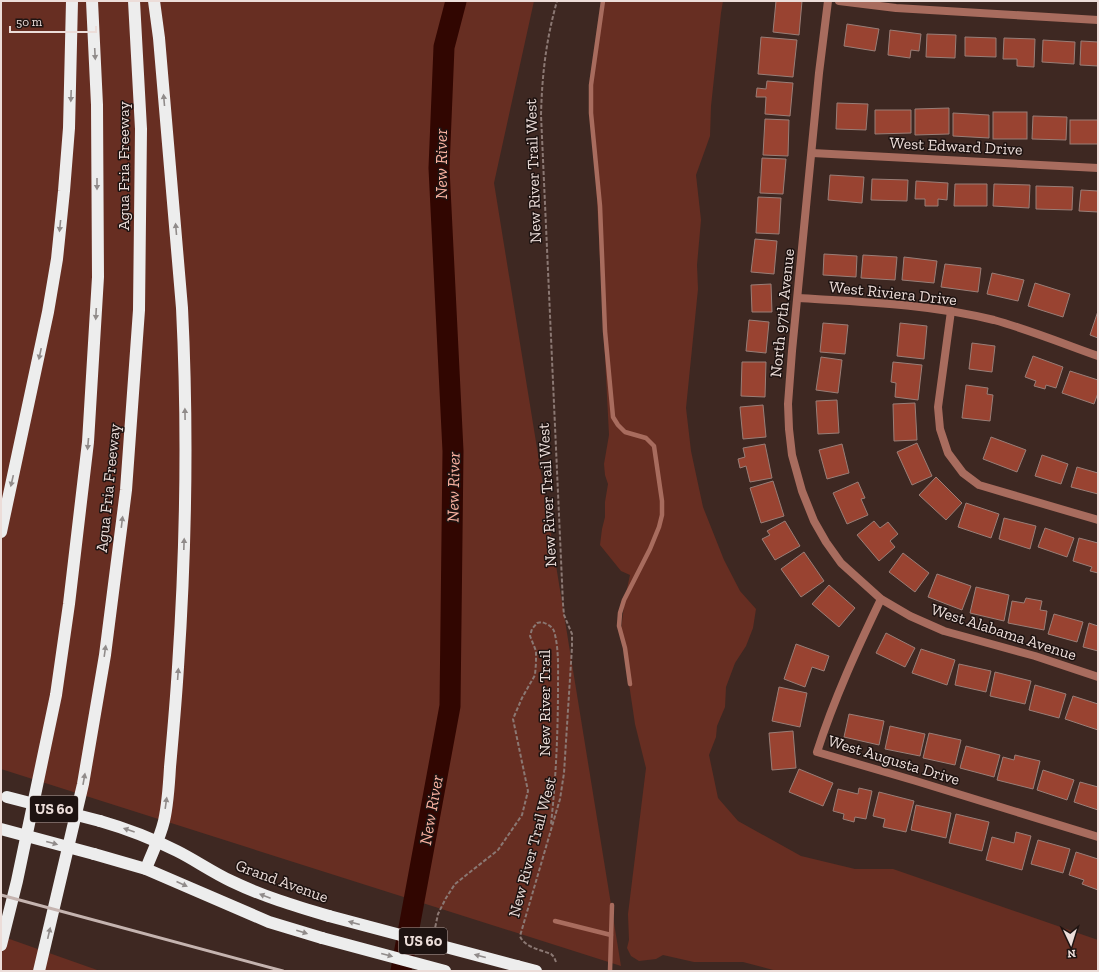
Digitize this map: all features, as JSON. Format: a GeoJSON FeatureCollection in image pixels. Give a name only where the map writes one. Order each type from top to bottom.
{"type":"FeatureCollection","features":[{"type":"Feature","properties":{"kind":"highway"},"geometry":{"type":"LineString","coordinates":[[1,532],[47,319],[57,259],[70,128],[72,1]]}},
{"type":"Feature","properties":{"kind":"highway","name":"Agua Fria Freeway"},"geometry":{"type":"LineString","coordinates":[[1,945],[17,881],[56,695],[69,604],[88,442],[98,277],[97,105],[92,1]]}},
{"type":"Feature","properties":{"kind":"highway","name":"Agua Fria Freeway"},"geometry":{"type":"LineString","coordinates":[[39,971],[83,784],[105,655],[126,490],[139,310],[141,129],[134,1]]}},
{"type":"Feature","properties":{"kind":"highway"},"geometry":{"type":"LineString","coordinates":[[146,869],[158,841],[164,821],[175,712],[182,615],[186,490],[184,342],[160,45],[154,1]]}},
{"type":"Feature","properties":{"kind":"highway","name":"Grand Avenue"},"geometry":{"type":"LineString","coordinates":[[4,796],[131,830],[158,841],[230,881],[293,906],[536,971]]}},
{"type":"Feature","properties":{"kind":"highway","name":"US 60"},"geometry":{"type":"LineString","coordinates":[[1,829],[146,869],[262,919],[322,938],[445,971]]}},
{"type":"Feature","properties":{"kind":"street","name":"North 97th Avenue"},"geometry":{"type":"LineString","coordinates":[[828,1],[819,73],[790,379],[788,404],[789,429],[792,455],[802,491],[814,521],[842,563],[881,599]]}},
{"type":"Feature","properties":{"kind":"street"},"geometry":{"type":"LineString","coordinates":[[839,1],[896,8],[1098,20]]}},
{"type":"Feature","properties":{"kind":"street","name":"West Edward Drive"},"geometry":{"type":"LineString","coordinates":[[812,153],[1098,168]]}},
{"type":"Feature","properties":{"kind":"street","name":"West Riviera Drive"},"geometry":{"type":"LineString","coordinates":[[798,298],[896,304],[951,311],[995,320],[1098,356]]}},
{"type":"Feature","properties":{"kind":"street"},"geometry":{"type":"LineString","coordinates":[[951,311],[938,408],[940,429],[948,454],[963,473],[979,485],[1098,520]]}},
{"type":"Feature","properties":{"kind":"street","name":"West Alabama Avenue"},"geometry":{"type":"LineString","coordinates":[[881,599],[910,616],[944,631],[1035,656],[1098,677]]}},
{"type":"Feature","properties":{"kind":"street","name":"West Augusta Drive"},"geometry":{"type":"LineString","coordinates":[[881,599],[841,685],[827,720],[817,752],[931,785],[1098,837]]}},
{"type":"Feature","properties":{"kind":"lane"},"geometry":{"type":"LineString","coordinates":[[603,1],[591,85],[591,113],[600,206],[606,331],[613,417],[625,432],[646,438],[654,446],[662,501],[662,515],[659,527],[650,549],[624,600],[620,613],[619,626],[625,648],[630,684]]}},
{"type":"Feature","properties":{"kind":"lane"},"geometry":{"type":"LineString","coordinates":[[610,971],[612,905]]}},
{"type":"Feature","properties":{"kind":"lane"},"geometry":{"type":"LineString","coordinates":[[555,921],[611,935]]}},
{"type":"Feature","properties":{"kind":"path","name":"New River Trail West"},"geometry":{"type":"LineString","coordinates":[[556,962],[551,954],[527,944],[520,936],[560,799],[564,773],[572,647],[572,634],[564,615],[563,604],[541,115],[542,79],[545,52],[557,1]]}},
{"type":"Feature","properties":{"kind":"path","name":"New River Trail"},"geometry":{"type":"LineString","coordinates":[[433,936],[438,914],[455,884],[498,850],[522,815],[528,791],[514,719],[522,698],[535,675],[536,651],[530,636],[532,629],[537,623],[542,622],[548,624],[553,631],[558,659],[558,725],[555,788],[551,829]]}},
{"type":"Feature","properties":{"kind":"shaded area"},"geometry":{"type":"Polygon","coordinates":[[[1,1],[534,1],[494,183],[621,966],[1,769],[1,1]]]}},
{"type":"Feature","properties":{"kind":"shaded area"},"geometry":{"type":"Polygon","coordinates":[[[605,1],[723,1],[711,106],[710,136],[696,175],[701,220],[697,265],[698,289],[686,408],[691,451],[703,507],[724,560],[740,591],[756,609],[753,628],[746,646],[735,663],[726,687],[725,707],[717,726],[716,737],[709,755],[718,798],[738,821],[801,856],[855,869],[893,869],[1098,940],[1098,971],[777,971],[743,962],[694,962],[663,955],[656,959],[639,961],[631,956],[627,948],[629,940],[628,914],[646,768],[635,724],[621,630],[625,598],[630,575],[621,571],[600,545],[605,517],[605,502],[608,484],[604,464],[609,435],[593,122],[593,76],[605,1]]]}},
{"type":"Feature","properties":{"kind":"shaded area"},"geometry":{"type":"Polygon","coordinates":[[[1,936],[100,971],[1,971],[1,936]]]}},
{"type":"Feature","properties":{"kind":"building"},"geometry":{"type":"Polygon","coordinates":[[[776,1],[802,1],[799,35],[773,32],[776,1]]]}},
{"type":"Feature","properties":{"kind":"building"},"geometry":{"type":"Polygon","coordinates":[[[847,24],[879,29],[875,51],[844,46],[847,24]]]}},
{"type":"Feature","properties":{"kind":"building"},"geometry":{"type":"Polygon","coordinates":[[[890,30],[921,34],[919,51],[911,50],[910,58],[888,55],[890,30]]]}},
{"type":"Feature","properties":{"kind":"building"},"geometry":{"type":"Polygon","coordinates":[[[927,34],[956,35],[955,58],[926,57],[927,34]]]}},
{"type":"Feature","properties":{"kind":"building"},"geometry":{"type":"Polygon","coordinates":[[[761,37],[797,40],[793,77],[758,74],[761,37]]]}},
{"type":"Feature","properties":{"kind":"building"},"geometry":{"type":"Polygon","coordinates":[[[965,37],[996,38],[996,57],[965,56],[965,37]]]}},
{"type":"Feature","properties":{"kind":"building"},"geometry":{"type":"Polygon","coordinates":[[[1004,38],[1035,39],[1034,67],[1017,66],[1017,59],[1003,59],[1004,38]]]}},
{"type":"Feature","properties":{"kind":"building"},"geometry":{"type":"Polygon","coordinates":[[[1043,40],[1075,42],[1074,64],[1042,62],[1043,40]]]}},
{"type":"Feature","properties":{"kind":"building"},"geometry":{"type":"Polygon","coordinates":[[[1081,41],[1098,42],[1098,66],[1080,65],[1081,41]]]}},
{"type":"Feature","properties":{"kind":"building"},"geometry":{"type":"Polygon","coordinates":[[[767,81],[793,83],[790,116],[765,114],[766,97],[756,97],[757,88],[766,89],[767,81]]]}},
{"type":"Feature","properties":{"kind":"building"},"geometry":{"type":"Polygon","coordinates":[[[837,103],[868,104],[866,130],[836,129],[837,103]]]}},
{"type":"Feature","properties":{"kind":"building"},"geometry":{"type":"Polygon","coordinates":[[[949,108],[949,134],[915,135],[915,109],[949,108]]]}},
{"type":"Feature","properties":{"kind":"building"},"geometry":{"type":"Polygon","coordinates":[[[875,110],[911,110],[911,133],[875,134],[875,110]]]}},
{"type":"Feature","properties":{"kind":"building"},"geometry":{"type":"Polygon","coordinates":[[[993,112],[1027,112],[1027,139],[993,139],[993,112]]]}},
{"type":"Feature","properties":{"kind":"building"},"geometry":{"type":"Polygon","coordinates":[[[953,113],[989,115],[989,138],[953,136],[953,113]]]}},
{"type":"Feature","properties":{"kind":"building"},"geometry":{"type":"Polygon","coordinates":[[[1033,116],[1067,117],[1066,140],[1032,139],[1033,116]]]}},
{"type":"Feature","properties":{"kind":"building"},"geometry":{"type":"Polygon","coordinates":[[[765,119],[789,120],[788,156],[763,155],[765,119]]]}},
{"type":"Feature","properties":{"kind":"building"},"geometry":{"type":"Polygon","coordinates":[[[1070,120],[1098,120],[1098,144],[1070,144],[1070,120]]]}},
{"type":"Feature","properties":{"kind":"building"},"geometry":{"type":"Polygon","coordinates":[[[762,158],[786,159],[783,194],[760,193],[762,158]]]}},
{"type":"Feature","properties":{"kind":"building"},"geometry":{"type":"Polygon","coordinates":[[[830,175],[864,177],[862,203],[828,200],[830,175]]]}},
{"type":"Feature","properties":{"kind":"building"},"geometry":{"type":"Polygon","coordinates":[[[872,179],[908,180],[907,201],[871,200],[872,179]]]}},
{"type":"Feature","properties":{"kind":"building"},"geometry":{"type":"Polygon","coordinates":[[[916,181],[948,183],[947,200],[938,199],[938,206],[925,206],[925,199],[915,199],[916,181]]]}},
{"type":"Feature","properties":{"kind":"building"},"geometry":{"type":"Polygon","coordinates":[[[955,184],[987,184],[987,206],[954,206],[955,184]]]}},
{"type":"Feature","properties":{"kind":"building"},"geometry":{"type":"Polygon","coordinates":[[[994,184],[1030,185],[1029,208],[993,206],[994,184]]]}},
{"type":"Feature","properties":{"kind":"building"},"geometry":{"type":"Polygon","coordinates":[[[1036,186],[1073,187],[1072,210],[1036,209],[1036,186]]]}},
{"type":"Feature","properties":{"kind":"building"},"geometry":{"type":"Polygon","coordinates":[[[1081,190],[1098,191],[1098,212],[1079,211],[1081,190]]]}},
{"type":"Feature","properties":{"kind":"building"},"geometry":{"type":"Polygon","coordinates":[[[758,197],[781,198],[779,234],[756,233],[758,197]]]}},
{"type":"Feature","properties":{"kind":"building"},"geometry":{"type":"Polygon","coordinates":[[[755,239],[777,241],[774,274],[751,272],[755,239]]]}},
{"type":"Feature","properties":{"kind":"building"},"geometry":{"type":"Polygon","coordinates":[[[824,254],[857,256],[856,277],[823,275],[824,254]]]}},
{"type":"Feature","properties":{"kind":"building"},"geometry":{"type":"Polygon","coordinates":[[[863,255],[897,257],[895,280],[861,278],[863,255]]]}},
{"type":"Feature","properties":{"kind":"building"},"geometry":{"type":"Polygon","coordinates":[[[904,257],[937,261],[934,283],[902,280],[904,257]]]}},
{"type":"Feature","properties":{"kind":"building"},"geometry":{"type":"Polygon","coordinates":[[[945,264],[981,268],[978,292],[941,287],[945,264]]]}},
{"type":"Feature","properties":{"kind":"building"},"geometry":{"type":"Polygon","coordinates":[[[992,273],[1024,280],[1018,301],[987,294],[992,273]]]}},
{"type":"Feature","properties":{"kind":"building"},"geometry":{"type":"Polygon","coordinates":[[[1035,283],[1070,294],[1063,317],[1028,306],[1035,283]]]}},
{"type":"Feature","properties":{"kind":"building"},"geometry":{"type":"Polygon","coordinates":[[[771,284],[772,312],[752,312],[751,285],[771,284]]]}},
{"type":"Feature","properties":{"kind":"building"},"geometry":{"type":"Polygon","coordinates":[[[1098,311],[1098,338],[1090,335],[1098,311]]]}},
{"type":"Feature","properties":{"kind":"building"},"geometry":{"type":"Polygon","coordinates":[[[749,320],[769,322],[766,353],[746,351],[749,320]]]}},
{"type":"Feature","properties":{"kind":"building"},"geometry":{"type":"Polygon","coordinates":[[[823,323],[848,325],[845,354],[820,352],[823,323]]]}},
{"type":"Feature","properties":{"kind":"building"},"geometry":{"type":"Polygon","coordinates":[[[900,323],[927,326],[924,359],[897,356],[900,323]]]}},
{"type":"Feature","properties":{"kind":"building"},"geometry":{"type":"Polygon","coordinates":[[[972,343],[995,346],[992,372],[969,369],[972,343]]]}},
{"type":"Feature","properties":{"kind":"building"},"geometry":{"type":"Polygon","coordinates":[[[1033,356],[1063,367],[1056,388],[1046,385],[1045,389],[1034,386],[1036,381],[1025,377],[1033,356]]]}},
{"type":"Feature","properties":{"kind":"building"},"geometry":{"type":"Polygon","coordinates":[[[821,357],[842,360],[838,393],[816,390],[821,357]]]}},
{"type":"Feature","properties":{"kind":"building"},"geometry":{"type":"Polygon","coordinates":[[[742,362],[766,362],[765,397],[741,396],[742,362]]]}},
{"type":"Feature","properties":{"kind":"building"},"geometry":{"type":"Polygon","coordinates":[[[893,362],[922,365],[918,400],[895,397],[896,383],[891,382],[893,362]]]}},
{"type":"Feature","properties":{"kind":"building"},"geometry":{"type":"Polygon","coordinates":[[[1070,371],[1098,380],[1098,393],[1094,404],[1062,393],[1070,371]]]}},
{"type":"Feature","properties":{"kind":"building"},"geometry":{"type":"Polygon","coordinates":[[[966,385],[988,388],[987,394],[993,395],[990,421],[962,418],[966,385]]]}},
{"type":"Feature","properties":{"kind":"building"},"geometry":{"type":"Polygon","coordinates":[[[837,400],[839,433],[818,434],[816,401],[837,400]]]}},
{"type":"Feature","properties":{"kind":"building"},"geometry":{"type":"Polygon","coordinates":[[[915,403],[917,440],[894,441],[893,404],[915,403]]]}},
{"type":"Feature","properties":{"kind":"building"},"geometry":{"type":"Polygon","coordinates":[[[763,405],[766,437],[743,439],[740,407],[763,405]]]}},
{"type":"Feature","properties":{"kind":"building"},"geometry":{"type":"Polygon","coordinates":[[[991,437],[1026,450],[1017,472],[983,459],[991,437]]]}},
{"type":"Feature","properties":{"kind":"building"},"geometry":{"type":"Polygon","coordinates":[[[917,443],[932,476],[912,485],[897,452],[917,443]]]}},
{"type":"Feature","properties":{"kind":"building"},"geometry":{"type":"Polygon","coordinates":[[[765,444],[772,478],[750,482],[746,466],[740,468],[738,459],[745,457],[743,448],[765,444]]]}},
{"type":"Feature","properties":{"kind":"building"},"geometry":{"type":"Polygon","coordinates":[[[842,444],[849,473],[827,479],[819,450],[842,444]]]}},
{"type":"Feature","properties":{"kind":"building"},"geometry":{"type":"Polygon","coordinates":[[[1042,455],[1068,464],[1061,484],[1035,476],[1042,455]]]}},
{"type":"Feature","properties":{"kind":"building"},"geometry":{"type":"Polygon","coordinates":[[[1077,467],[1098,473],[1098,494],[1071,487],[1077,467]]]}},
{"type":"Feature","properties":{"kind":"building"},"geometry":{"type":"Polygon","coordinates":[[[936,477],[962,503],[946,520],[919,495],[936,477]]]}},
{"type":"Feature","properties":{"kind":"building"},"geometry":{"type":"Polygon","coordinates":[[[773,481],[784,516],[761,523],[750,488],[773,481]]]}},
{"type":"Feature","properties":{"kind":"building"},"geometry":{"type":"Polygon","coordinates":[[[858,482],[865,498],[861,499],[868,515],[847,524],[833,493],[858,482]]]}},
{"type":"Feature","properties":{"kind":"building"},"geometry":{"type":"Polygon","coordinates":[[[966,503],[999,514],[991,538],[958,527],[966,503]]]}},
{"type":"Feature","properties":{"kind":"building"},"geometry":{"type":"Polygon","coordinates":[[[1004,518],[1036,526],[1030,549],[999,539],[1004,518]]]}},
{"type":"Feature","properties":{"kind":"building"},"geometry":{"type":"Polygon","coordinates":[[[785,521],[800,546],[775,560],[762,539],[770,535],[767,531],[785,521]]]}},
{"type":"Feature","properties":{"kind":"building"},"geometry":{"type":"Polygon","coordinates":[[[874,521],[880,528],[888,522],[898,534],[890,541],[895,547],[879,561],[857,535],[874,521]]]}},
{"type":"Feature","properties":{"kind":"building"},"geometry":{"type":"Polygon","coordinates":[[[1045,528],[1074,538],[1067,557],[1038,547],[1045,528]]]}},
{"type":"Feature","properties":{"kind":"building"},"geometry":{"type":"Polygon","coordinates":[[[1079,538],[1098,543],[1098,573],[1090,571],[1092,567],[1073,561],[1079,538]]]}},
{"type":"Feature","properties":{"kind":"building"},"geometry":{"type":"Polygon","coordinates":[[[804,552],[824,581],[801,597],[781,569],[804,552]]]}},
{"type":"Feature","properties":{"kind":"building"},"geometry":{"type":"Polygon","coordinates":[[[903,553],[929,573],[915,592],[889,572],[903,553]]]}},
{"type":"Feature","properties":{"kind":"building"},"geometry":{"type":"Polygon","coordinates":[[[937,574],[971,586],[962,610],[928,597],[937,574]]]}},
{"type":"Feature","properties":{"kind":"building"},"geometry":{"type":"Polygon","coordinates":[[[829,585],[855,608],[839,627],[812,604],[829,585]]]}},
{"type":"Feature","properties":{"kind":"building"},"geometry":{"type":"Polygon","coordinates":[[[976,587],[1009,595],[1004,621],[970,613],[976,587]]]}},
{"type":"Feature","properties":{"kind":"building"},"geometry":{"type":"Polygon","coordinates":[[[1026,598],[1042,601],[1040,610],[1047,611],[1044,630],[1008,623],[1012,601],[1024,603],[1026,598]]]}},
{"type":"Feature","properties":{"kind":"building"},"geometry":{"type":"Polygon","coordinates":[[[1054,614],[1083,622],[1077,642],[1048,634],[1054,614]]]}},
{"type":"Feature","properties":{"kind":"building"},"geometry":{"type":"Polygon","coordinates":[[[1089,623],[1098,626],[1098,651],[1083,647],[1089,623]]]}},
{"type":"Feature","properties":{"kind":"building"},"geometry":{"type":"Polygon","coordinates":[[[886,633],[915,648],[905,667],[876,653],[886,633]]]}},
{"type":"Feature","properties":{"kind":"building"},"geometry":{"type":"Polygon","coordinates":[[[796,644],[829,656],[824,671],[812,667],[805,687],[784,679],[796,644]]]}},
{"type":"Feature","properties":{"kind":"building"},"geometry":{"type":"Polygon","coordinates":[[[921,649],[955,660],[947,685],[912,673],[921,649]]]}},
{"type":"Feature","properties":{"kind":"building"},"geometry":{"type":"Polygon","coordinates":[[[959,664],[991,671],[986,692],[955,685],[959,664]]]}},
{"type":"Feature","properties":{"kind":"building"},"geometry":{"type":"Polygon","coordinates":[[[995,672],[1031,681],[1025,704],[990,696],[995,672]]]}},
{"type":"Feature","properties":{"kind":"building"},"geometry":{"type":"Polygon","coordinates":[[[1035,685],[1066,694],[1059,718],[1029,710],[1035,685]]]}},
{"type":"Feature","properties":{"kind":"building"},"geometry":{"type":"Polygon","coordinates":[[[779,687],[807,693],[800,727],[772,721],[779,687]]]}},
{"type":"Feature","properties":{"kind":"building"},"geometry":{"type":"Polygon","coordinates":[[[1073,696],[1098,704],[1098,730],[1065,719],[1073,696]]]}},
{"type":"Feature","properties":{"kind":"building"},"geometry":{"type":"Polygon","coordinates":[[[849,714],[884,721],[879,745],[844,737],[849,714]]]}},
{"type":"Feature","properties":{"kind":"building"},"geometry":{"type":"Polygon","coordinates":[[[890,726],[925,734],[920,756],[885,749],[890,726]]]}},
{"type":"Feature","properties":{"kind":"building"},"geometry":{"type":"Polygon","coordinates":[[[793,731],[796,768],[772,770],[769,733],[793,731]]]}},
{"type":"Feature","properties":{"kind":"building"},"geometry":{"type":"Polygon","coordinates":[[[929,733],[961,740],[955,765],[923,758],[929,733]]]}},
{"type":"Feature","properties":{"kind":"building"},"geometry":{"type":"Polygon","coordinates":[[[966,746],[1000,755],[994,777],[960,768],[966,746]]]}},
{"type":"Feature","properties":{"kind":"building"},"geometry":{"type":"Polygon","coordinates":[[[1015,755],[1040,761],[1033,789],[997,780],[1003,757],[1014,760],[1015,755]]]}},
{"type":"Feature","properties":{"kind":"building"},"geometry":{"type":"Polygon","coordinates":[[[799,769],[833,783],[823,806],[789,792],[799,769]]]}},
{"type":"Feature","properties":{"kind":"building"},"geometry":{"type":"Polygon","coordinates":[[[1043,770],[1074,780],[1067,800],[1037,790],[1043,770]]]}},
{"type":"Feature","properties":{"kind":"building"},"geometry":{"type":"Polygon","coordinates":[[[1080,782],[1098,787],[1098,810],[1074,802],[1080,782]]]}},
{"type":"Feature","properties":{"kind":"building"},"geometry":{"type":"Polygon","coordinates":[[[859,788],[872,791],[866,819],[855,817],[854,822],[843,819],[844,814],[833,811],[838,789],[858,794],[859,788]]]}},
{"type":"Feature","properties":{"kind":"building"},"geometry":{"type":"Polygon","coordinates":[[[879,792],[914,801],[906,832],[883,827],[885,819],[873,816],[879,792]]]}},
{"type":"Feature","properties":{"kind":"building"},"geometry":{"type":"Polygon","coordinates":[[[916,805],[951,813],[946,838],[911,830],[916,805]]]}},
{"type":"Feature","properties":{"kind":"building"},"geometry":{"type":"Polygon","coordinates":[[[956,814],[989,822],[982,851],[949,843],[956,814]]]}},
{"type":"Feature","properties":{"kind":"building"},"geometry":{"type":"Polygon","coordinates":[[[1016,832],[1031,836],[1022,870],[986,860],[992,837],[1014,843],[1016,832]]]}},
{"type":"Feature","properties":{"kind":"building"},"geometry":{"type":"Polygon","coordinates":[[[1038,840],[1070,849],[1063,873],[1031,864],[1038,840]]]}},
{"type":"Feature","properties":{"kind":"building"},"geometry":{"type":"Polygon","coordinates":[[[1076,852],[1098,859],[1098,890],[1082,884],[1084,880],[1069,875],[1076,852]]]}},
{"type":"Feature","properties":{"kind":"waterway","name":"New River"},"geometry":{"type":"LineString","coordinates":[[401,971],[450,706],[453,451],[439,168],[444,47],[456,1]]}},
{"type":"Feature","properties":{"kind":"railway"},"geometry":{"type":"LineString","coordinates":[[1,895],[283,971]]}}]}
